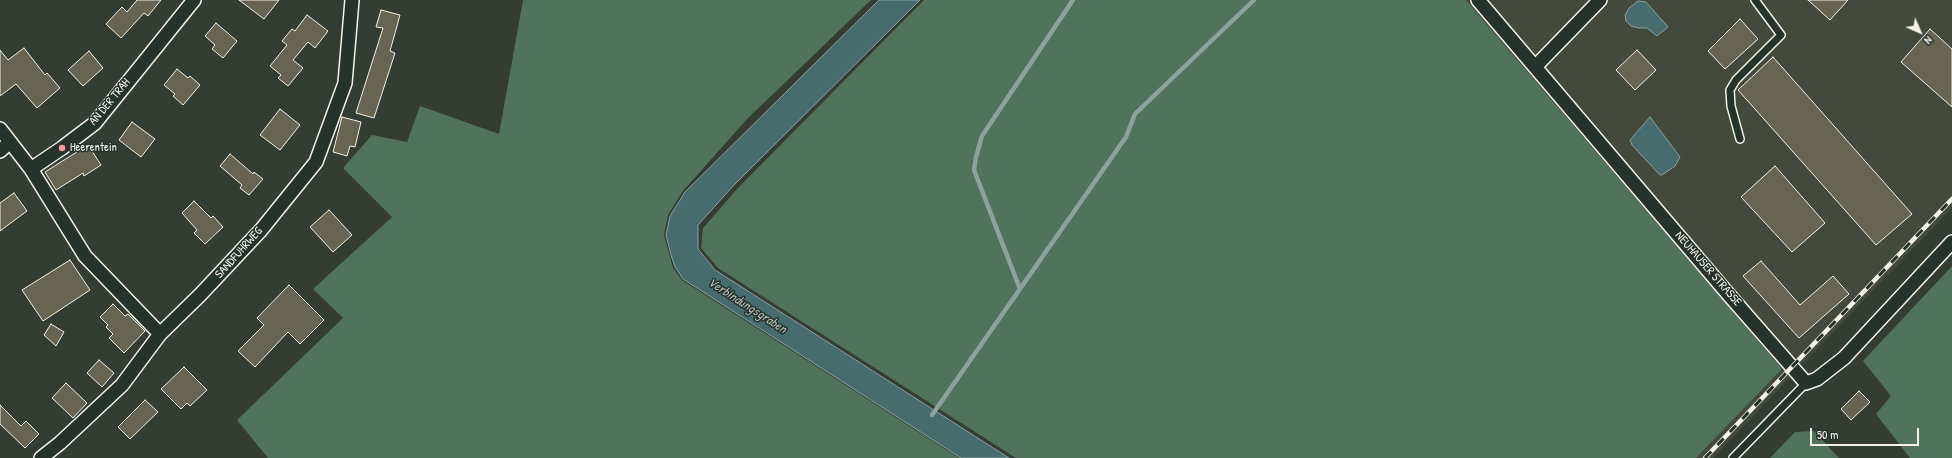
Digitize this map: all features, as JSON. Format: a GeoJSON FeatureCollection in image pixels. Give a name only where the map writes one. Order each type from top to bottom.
{"type":"FeatureCollection","features":[{"type":"Feature","properties":{"kind":"street","name":"AN DER TRAH"},"geometry":{"type":"LineString","coordinates":[[31,169],[62,148],[94,123],[194,0]]}},
{"type":"Feature","properties":{"kind":"street","name":"SANDFUHRWEG"},"geometry":{"type":"LineString","coordinates":[[40,458],[60,443],[122,385],[160,334],[200,295],[261,230],[316,162],[345,83],[352,0]]}},
{"type":"Feature","properties":{"kind":"street","name":"NEUHAUSER STRASSE"},"geometry":{"type":"LineString","coordinates":[[1478,0],[1806,383]]}},
{"type":"Feature","properties":{"kind":"street"},"geometry":{"type":"LineString","coordinates":[[1535,67],[1600,0]]}},
{"type":"Feature","properties":{"kind":"street"},"geometry":{"type":"LineString","coordinates":[[0,130],[31,169],[85,256],[160,334]]}},
{"type":"Feature","properties":{"kind":"street"},"geometry":{"type":"LineString","coordinates":[[0,151],[10,142]]}},
{"type":"Feature","properties":{"kind":"street"},"geometry":{"type":"LineString","coordinates":[[1806,383],[1817,379],[1844,358],[1952,242]]}},
{"type":"Feature","properties":{"kind":"lane"},"geometry":{"type":"LineString","coordinates":[[1740,139],[1731,106],[1730,90],[1736,80],[1781,35],[1755,0]]}},
{"type":"Feature","properties":{"kind":"lane"},"geometry":{"type":"LineString","coordinates":[[1733,458],[1806,383]]}},
{"type":"Feature","properties":{"kind":"shaded area"},"geometry":{"type":"Polygon","coordinates":[[[1466,0],[1952,0],[1952,208],[1713,458],[1696,458],[1782,369],[1466,0]]]}},
{"type":"Feature","properties":{"kind":"green space"},"geometry":{"type":"Polygon","coordinates":[[[523,0],[871,0],[747,119],[683,191],[668,215],[664,235],[673,268],[682,280],[959,458],[268,458],[237,420],[343,318],[313,289],[392,217],[343,168],[372,135],[407,142],[420,106],[499,134],[523,0]]]}},
{"type":"Feature","properties":{"kind":"green space"},"geometry":{"type":"Polygon","coordinates":[[[924,0],[1466,0],[1782,369],[1696,458],[1016,458],[718,268],[701,248],[703,228],[738,188],[924,0]]]}},
{"type":"Feature","properties":{"kind":"green space"},"geometry":{"type":"Polygon","coordinates":[[[1952,266],[1952,458],[1910,458],[1876,414],[1891,396],[1863,361],[1952,266]]]}},
{"type":"Feature","properties":{"kind":"green space"},"geometry":{"type":"Polygon","coordinates":[[[1814,431],[1839,458],[1770,458],[1795,432],[1814,431]]]}},
{"type":"Feature","properties":{"kind":"water","name":"Verbindungsgraben"},"geometry":{"type":"Polygon","coordinates":[[[879,0],[920,0],[734,185],[698,225],[698,249],[715,270],[1009,458],[961,458],[683,279],[675,267],[671,255],[666,235],[670,216],[685,192],[879,0]]]}},
{"type":"Feature","properties":{"kind":"water"},"geometry":{"type":"Polygon","coordinates":[[[1638,1],[1646,2],[1668,27],[1657,36],[1647,28],[1631,26],[1626,21],[1625,15],[1629,8],[1638,1]]]}},
{"type":"Feature","properties":{"kind":"water"},"geometry":{"type":"Polygon","coordinates":[[[1650,117],[1680,157],[1675,166],[1662,175],[1660,175],[1632,145],[1630,140],[1650,117]]]}},
{"type":"Feature","properties":{"kind":"building"},"geometry":{"type":"Polygon","coordinates":[[[137,0],[161,0],[148,16],[144,13],[121,38],[106,24],[122,7],[127,12],[137,0]]]}},
{"type":"Feature","properties":{"kind":"building"},"geometry":{"type":"Polygon","coordinates":[[[239,0],[279,0],[264,19],[239,0]]]}},
{"type":"Feature","properties":{"kind":"building"},"geometry":{"type":"Polygon","coordinates":[[[1808,0],[1848,0],[1830,20],[1808,0]]]}},
{"type":"Feature","properties":{"kind":"building"},"geometry":{"type":"Polygon","coordinates":[[[381,10],[400,15],[390,51],[395,53],[374,118],[356,113],[383,28],[376,27],[381,10]]]}},
{"type":"Feature","properties":{"kind":"building"},"geometry":{"type":"Polygon","coordinates":[[[307,15],[328,31],[315,48],[308,42],[293,60],[303,68],[288,86],[278,78],[281,75],[270,66],[287,45],[282,41],[292,29],[295,31],[307,15]]]}},
{"type":"Feature","properties":{"kind":"building"},"geometry":{"type":"Polygon","coordinates":[[[1740,19],[1758,39],[1725,69],[1708,51],[1740,19]]]}},
{"type":"Feature","properties":{"kind":"building"},"geometry":{"type":"Polygon","coordinates":[[[216,23],[237,41],[223,58],[212,49],[215,45],[205,36],[216,23]]]}},
{"type":"Feature","properties":{"kind":"building"},"geometry":{"type":"Polygon","coordinates":[[[1930,29],[1952,49],[1952,107],[1901,62],[1930,29]]]}},
{"type":"Feature","properties":{"kind":"building"},"geometry":{"type":"Polygon","coordinates":[[[24,48],[45,75],[47,73],[60,88],[37,108],[16,84],[0,96],[0,50],[8,60],[24,48]]]}},
{"type":"Feature","properties":{"kind":"building"},"geometry":{"type":"Polygon","coordinates":[[[1637,50],[1656,70],[1635,90],[1616,70],[1637,50]]]}},
{"type":"Feature","properties":{"kind":"building"},"geometry":{"type":"Polygon","coordinates":[[[89,51],[103,68],[83,86],[68,70],[89,51]]]}},
{"type":"Feature","properties":{"kind":"building"},"geometry":{"type":"Polygon","coordinates":[[[1773,57],[1912,214],[1876,245],[1738,90],[1773,57]]]}},
{"type":"Feature","properties":{"kind":"building"},"geometry":{"type":"Polygon","coordinates":[[[177,69],[188,78],[190,76],[200,85],[183,105],[173,96],[175,94],[164,85],[177,69]]]}},
{"type":"Feature","properties":{"kind":"building"},"geometry":{"type":"Polygon","coordinates":[[[280,109],[300,125],[280,150],[260,135],[280,109]]]}},
{"type":"Feature","properties":{"kind":"building"},"geometry":{"type":"Polygon","coordinates":[[[342,117],[361,122],[355,147],[350,146],[347,156],[333,152],[342,117]]]}},
{"type":"Feature","properties":{"kind":"building"},"geometry":{"type":"Polygon","coordinates":[[[132,122],[155,139],[141,157],[119,140],[132,122]]]}},
{"type":"Feature","properties":{"kind":"building"},"geometry":{"type":"Polygon","coordinates":[[[88,145],[101,165],[84,176],[83,173],[56,190],[45,172],[88,145]]]}},
{"type":"Feature","properties":{"kind":"building"},"geometry":{"type":"Polygon","coordinates":[[[230,154],[253,174],[254,172],[263,179],[249,195],[240,188],[242,185],[220,166],[230,154]]]}},
{"type":"Feature","properties":{"kind":"building"},"geometry":{"type":"Polygon","coordinates":[[[1775,166],[1825,223],[1792,252],[1741,197],[1775,166]]]}},
{"type":"Feature","properties":{"kind":"building"},"geometry":{"type":"Polygon","coordinates":[[[14,193],[27,211],[0,231],[0,203],[14,193]]]}},
{"type":"Feature","properties":{"kind":"building"},"geometry":{"type":"Polygon","coordinates":[[[194,201],[211,218],[213,216],[223,227],[205,244],[194,233],[197,230],[182,213],[194,201]]]}},
{"type":"Feature","properties":{"kind":"building"},"geometry":{"type":"Polygon","coordinates":[[[329,210],[352,235],[333,252],[310,227],[329,210]]]}},
{"type":"Feature","properties":{"kind":"building"},"geometry":{"type":"Polygon","coordinates":[[[70,260],[90,290],[43,321],[22,290],[70,260]]]}},
{"type":"Feature","properties":{"kind":"building"},"geometry":{"type":"Polygon","coordinates":[[[1761,261],[1800,305],[1833,276],[1849,294],[1799,338],[1743,276],[1761,261]]]}},
{"type":"Feature","properties":{"kind":"building"},"geometry":{"type":"Polygon","coordinates":[[[289,285],[324,320],[300,344],[288,332],[255,367],[238,351],[264,325],[257,318],[289,285]]]}},
{"type":"Feature","properties":{"kind":"building"},"geometry":{"type":"Polygon","coordinates":[[[113,304],[125,316],[128,314],[145,331],[124,353],[109,338],[113,334],[106,327],[108,325],[100,317],[113,304]]]}},
{"type":"Feature","properties":{"kind":"building"},"geometry":{"type":"Polygon","coordinates":[[[51,324],[64,332],[56,346],[44,335],[51,324]]]}},
{"type":"Feature","properties":{"kind":"building"},"geometry":{"type":"Polygon","coordinates":[[[99,360],[114,373],[102,387],[87,373],[99,360]]]}},
{"type":"Feature","properties":{"kind":"building"},"geometry":{"type":"Polygon","coordinates":[[[184,367],[207,390],[190,406],[187,403],[181,409],[161,389],[184,367]]]}},
{"type":"Feature","properties":{"kind":"building"},"geometry":{"type":"Polygon","coordinates":[[[66,383],[87,403],[73,418],[52,398],[66,383]]]}},
{"type":"Feature","properties":{"kind":"building"},"geometry":{"type":"Polygon","coordinates":[[[1859,391],[1870,402],[1851,420],[1841,409],[1859,391]]]}},
{"type":"Feature","properties":{"kind":"building"},"geometry":{"type":"Polygon","coordinates":[[[145,400],[158,412],[130,439],[118,427],[145,400]]]}},
{"type":"Feature","properties":{"kind":"building"},"geometry":{"type":"Polygon","coordinates":[[[0,405],[21,426],[26,421],[39,434],[25,448],[0,424],[0,405]]]}},
{"type":"Feature","properties":{"kind":"waterway"},"geometry":{"type":"LineString","coordinates":[[1020,289],[974,170],[976,157],[982,136],[1073,0]]}},
{"type":"Feature","properties":{"kind":"waterway"},"geometry":{"type":"LineString","coordinates":[[932,415],[1126,137],[1135,114],[1254,0]]}},
{"type":"Feature","properties":{"kind":"railway"},"geometry":{"type":"LineString","coordinates":[[1705,458],[1952,199]]}},
{"type":"Feature","properties":{"kind":"place","name":"Heerentein"},"geometry":{"type":"Point","coordinates":[62,148]}}]}
